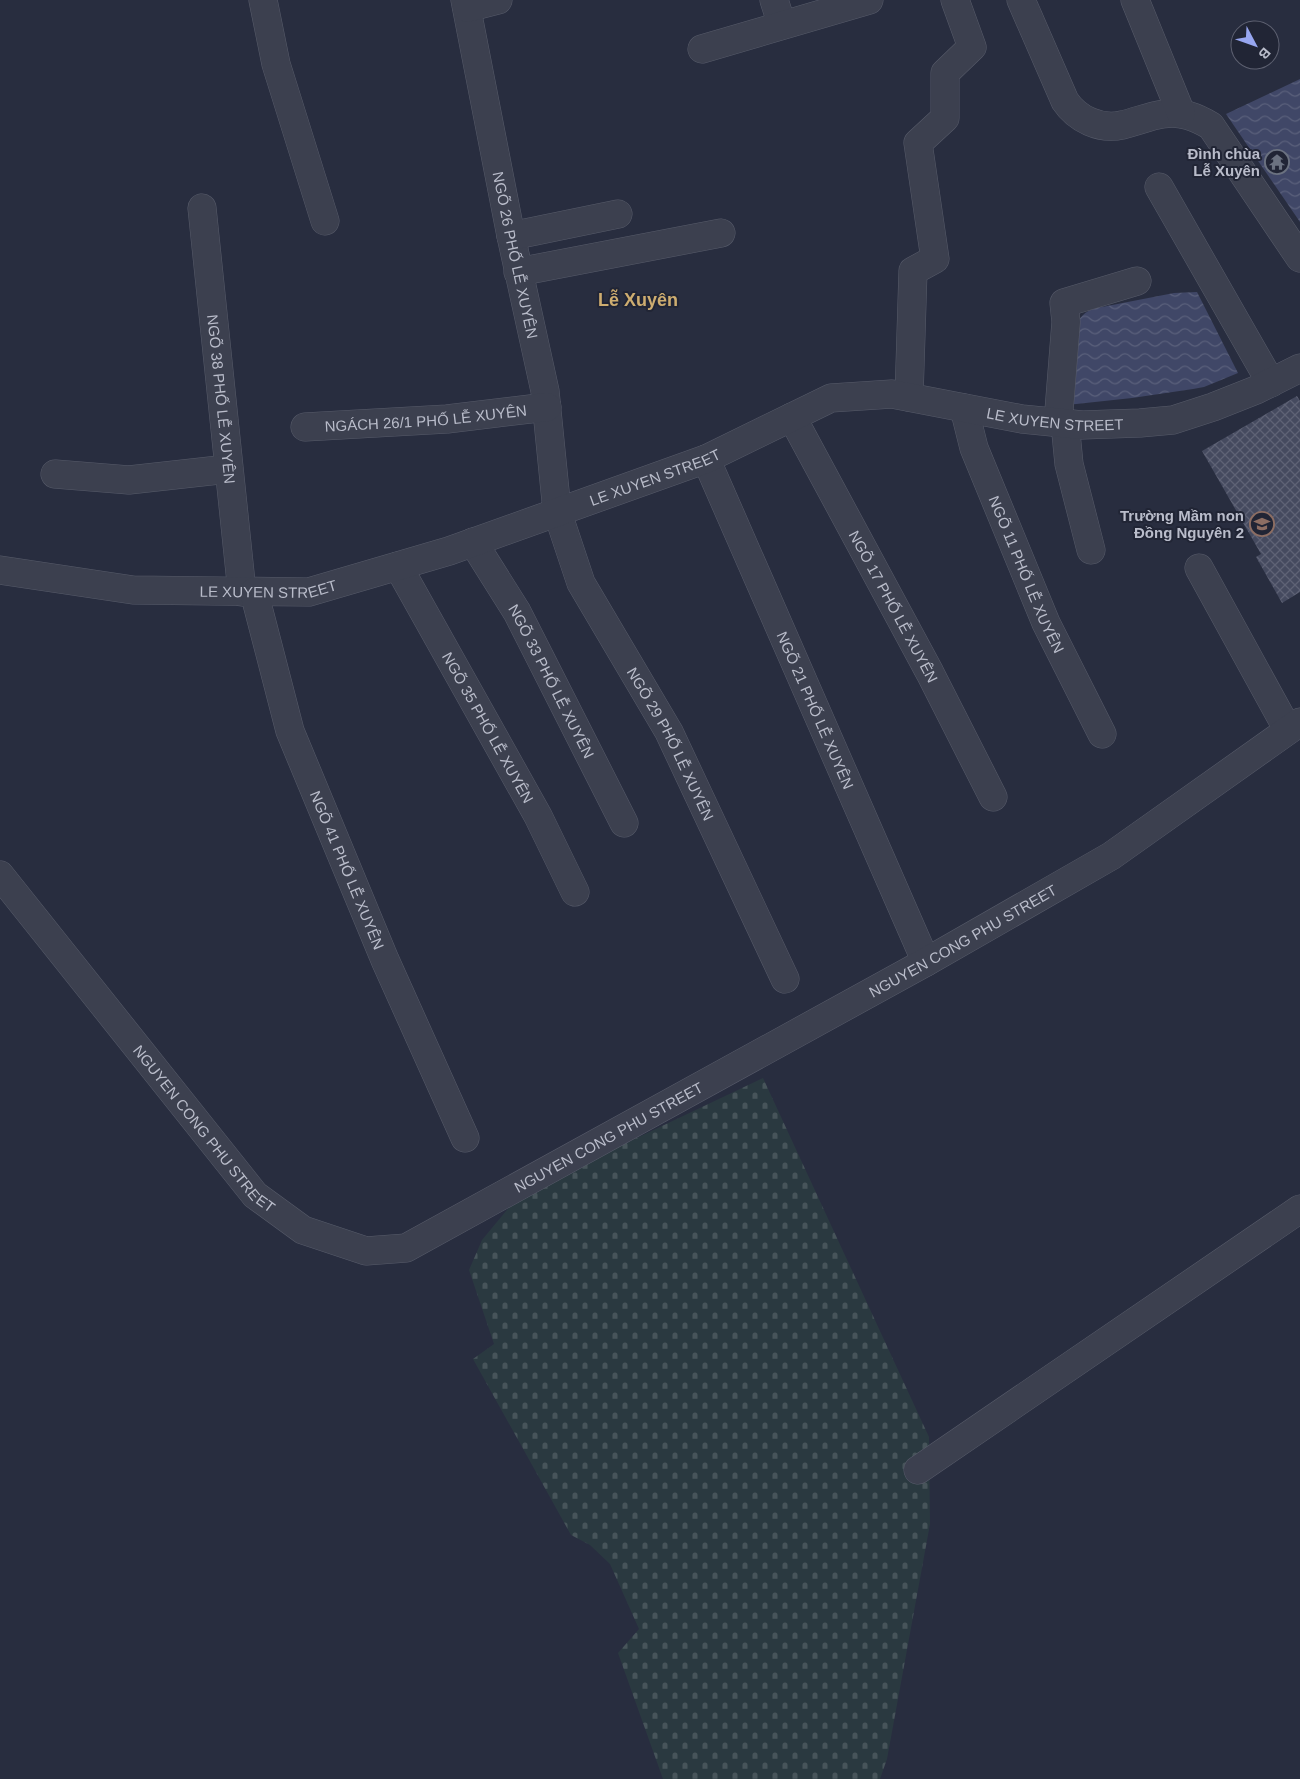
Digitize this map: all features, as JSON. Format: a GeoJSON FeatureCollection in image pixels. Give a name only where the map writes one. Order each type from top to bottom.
{"type":"FeatureCollection","features":[{"type":"Feature","properties":{"kind":"street"},"geometry":{"type":"LineString","coordinates":[[263,0],[276,64],[325,221]]}},
{"type":"Feature","properties":{"kind":"street"},"geometry":{"type":"LineString","coordinates":[[466,4],[498,0]]}},
{"type":"Feature","properties":{"kind":"street"},"geometry":{"type":"LineString","coordinates":[[702,49],[778,12],[869,0]]}},
{"type":"Feature","properties":{"kind":"street"},"geometry":{"type":"LineString","coordinates":[[910,397],[913,270],[935,258],[918,143],[945,118],[945,74],[972,47],[955,0]]}},
{"type":"Feature","properties":{"kind":"street"},"geometry":{"type":"LineString","coordinates":[[1021,0],[1065,101],[1071,110],[1087,121],[1099,125],[1119,126],[1164,113],[1181,113],[1197,117],[1210,126],[1300,258]]}},
{"type":"Feature","properties":{"kind":"street"},"geometry":{"type":"LineString","coordinates":[[1135,0],[1181,113]]}},
{"type":"Feature","properties":{"kind":"street","name":"NGÕ 26 PHỐ LỄ XUYÊN"},"geometry":{"type":"LineString","coordinates":[[466,4],[518,272],[545,391],[557,511]]}},
{"type":"Feature","properties":{"kind":"street"},"geometry":{"type":"LineString","coordinates":[[1160,187],[1271,383]]}},
{"type":"Feature","properties":{"kind":"street","name":"NGÕ 38 PHỐ LỄ XUYÊN"},"geometry":{"type":"LineString","coordinates":[[202,208],[228,469],[248,592]]}},
{"type":"Feature","properties":{"kind":"street"},"geometry":{"type":"LineString","coordinates":[[511,236],[618,214]]}},
{"type":"Feature","properties":{"kind":"street"},"geometry":{"type":"LineString","coordinates":[[518,272],[721,233]]}},
{"type":"Feature","properties":{"kind":"street"},"geometry":{"type":"LineString","coordinates":[[1091,550],[1061,423],[1066,322],[1064,304],[1137,281]]}},
{"type":"Feature","properties":{"kind":"street","name":"LE XUYEN STREET"},"geometry":{"type":"LineString","coordinates":[[0,570],[133,590],[309,592],[473,542],[706,458],[831,398],[892,394],[1022,418],[1061,423],[1082,425],[1140,423],[1173,420],[1221,404],[1271,383],[1300,368]]}},
{"type":"Feature","properties":{"kind":"street","name":"NGÁCH 26/1 PHỐ LỄ XUYÊN"},"geometry":{"type":"LineString","coordinates":[[305,427],[447,419],[547,407]]}},
{"type":"Feature","properties":{"kind":"street","name":"NGÕ 11 PHỐ LỄ XUYÊN"},"geometry":{"type":"LineString","coordinates":[[964,408],[974,448],[1046,623],[1102,734]]}},
{"type":"Feature","properties":{"kind":"street","name":"NGÕ 17 PHỐ LỄ XUYÊN"},"geometry":{"type":"LineString","coordinates":[[792,417],[930,674],[993,797]]}},
{"type":"Feature","properties":{"kind":"street","name":"NGÕ 21 PHỐ LỄ XUYÊN"},"geometry":{"type":"LineString","coordinates":[[706,458],[926,962]]}},
{"type":"Feature","properties":{"kind":"street"},"geometry":{"type":"LineString","coordinates":[[55,474],[129,480],[228,469]]}},
{"type":"Feature","properties":{"kind":"street","name":"NGÕ 29 PHỐ LỄ XUYÊN"},"geometry":{"type":"LineString","coordinates":[[557,511],[581,583],[669,732],[785,979]]}},
{"type":"Feature","properties":{"kind":"street","name":"NGÕ 33 PHỐ LỄ XUYÊN"},"geometry":{"type":"LineString","coordinates":[[473,542],[517,612],[624,823]]}},
{"type":"Feature","properties":{"kind":"street","name":"NGÕ 35 PHỐ LỄ XUYÊN"},"geometry":{"type":"LineString","coordinates":[[398,566],[538,816],[575,892]]}},
{"type":"Feature","properties":{"kind":"street"},"geometry":{"type":"LineString","coordinates":[[1199,568],[1294,726]]}},
{"type":"Feature","properties":{"kind":"street","name":"NGÕ 41 PHỐ LỄ XUYÊN"},"geometry":{"type":"LineString","coordinates":[[248,592],[290,732],[385,960],[465,1138]]}},
{"type":"Feature","properties":{"kind":"street","name":"NGUYEN CONG PHU STREET"},"geometry":{"type":"LineString","coordinates":[[0,875],[255,1195],[303,1230],[366,1251],[406,1248],[926,962],[1111,856],[1294,726]]}},
{"type":"Feature","properties":{"kind":"street"},"geometry":{"type":"LineString","coordinates":[[918,1470],[1300,1209]]}},
{"type":"Feature","properties":{"kind":"green space"},"geometry":{"type":"Polygon","coordinates":[[[763,1078],[929,1437],[930,1524],[887,1759],[880,1779],[663,1779],[618,1653],[639,1629],[610,1564],[590,1545],[571,1535],[473,1359],[494,1344],[469,1270],[482,1240],[521,1193],[763,1078]]]}},
{"type":"Feature","properties":{"kind":"water"},"geometry":{"type":"Polygon","coordinates":[[[1300,79],[1300,222],[1226,114],[1300,79]]]}},
{"type":"Feature","properties":{"kind":"water"},"geometry":{"type":"Polygon","coordinates":[[[1197,292],[1238,373],[1204,387],[1132,398],[1067,405],[1077,322],[1085,313],[1098,308],[1174,293],[1197,292]]]}},
{"type":"Feature","properties":{"kind":"building","name":"Trường Mầm non Đồng Nguyên 2"},"geometry":{"type":"Polygon","coordinates":[[[1297,396],[1300,401],[1300,592],[1282,603],[1256,557],[1261,554],[1202,451],[1297,396]]]}},
{"type":"Feature","properties":{"kind":"place","name":"Đình chùa Lễ Xuyên"},"geometry":{"type":"Point","coordinates":[1277,162]}},
{"type":"Feature","properties":{"kind":"place","name":"Trường Mầm non Đồng Nguyên 2"},"geometry":{"type":"Point","coordinates":[1262,524]}},
{"type":"Feature","properties":{"kind":"district","name":"Lễ Xuyên"},"geometry":{"type":"Point","coordinates":[638,300]}}]}
